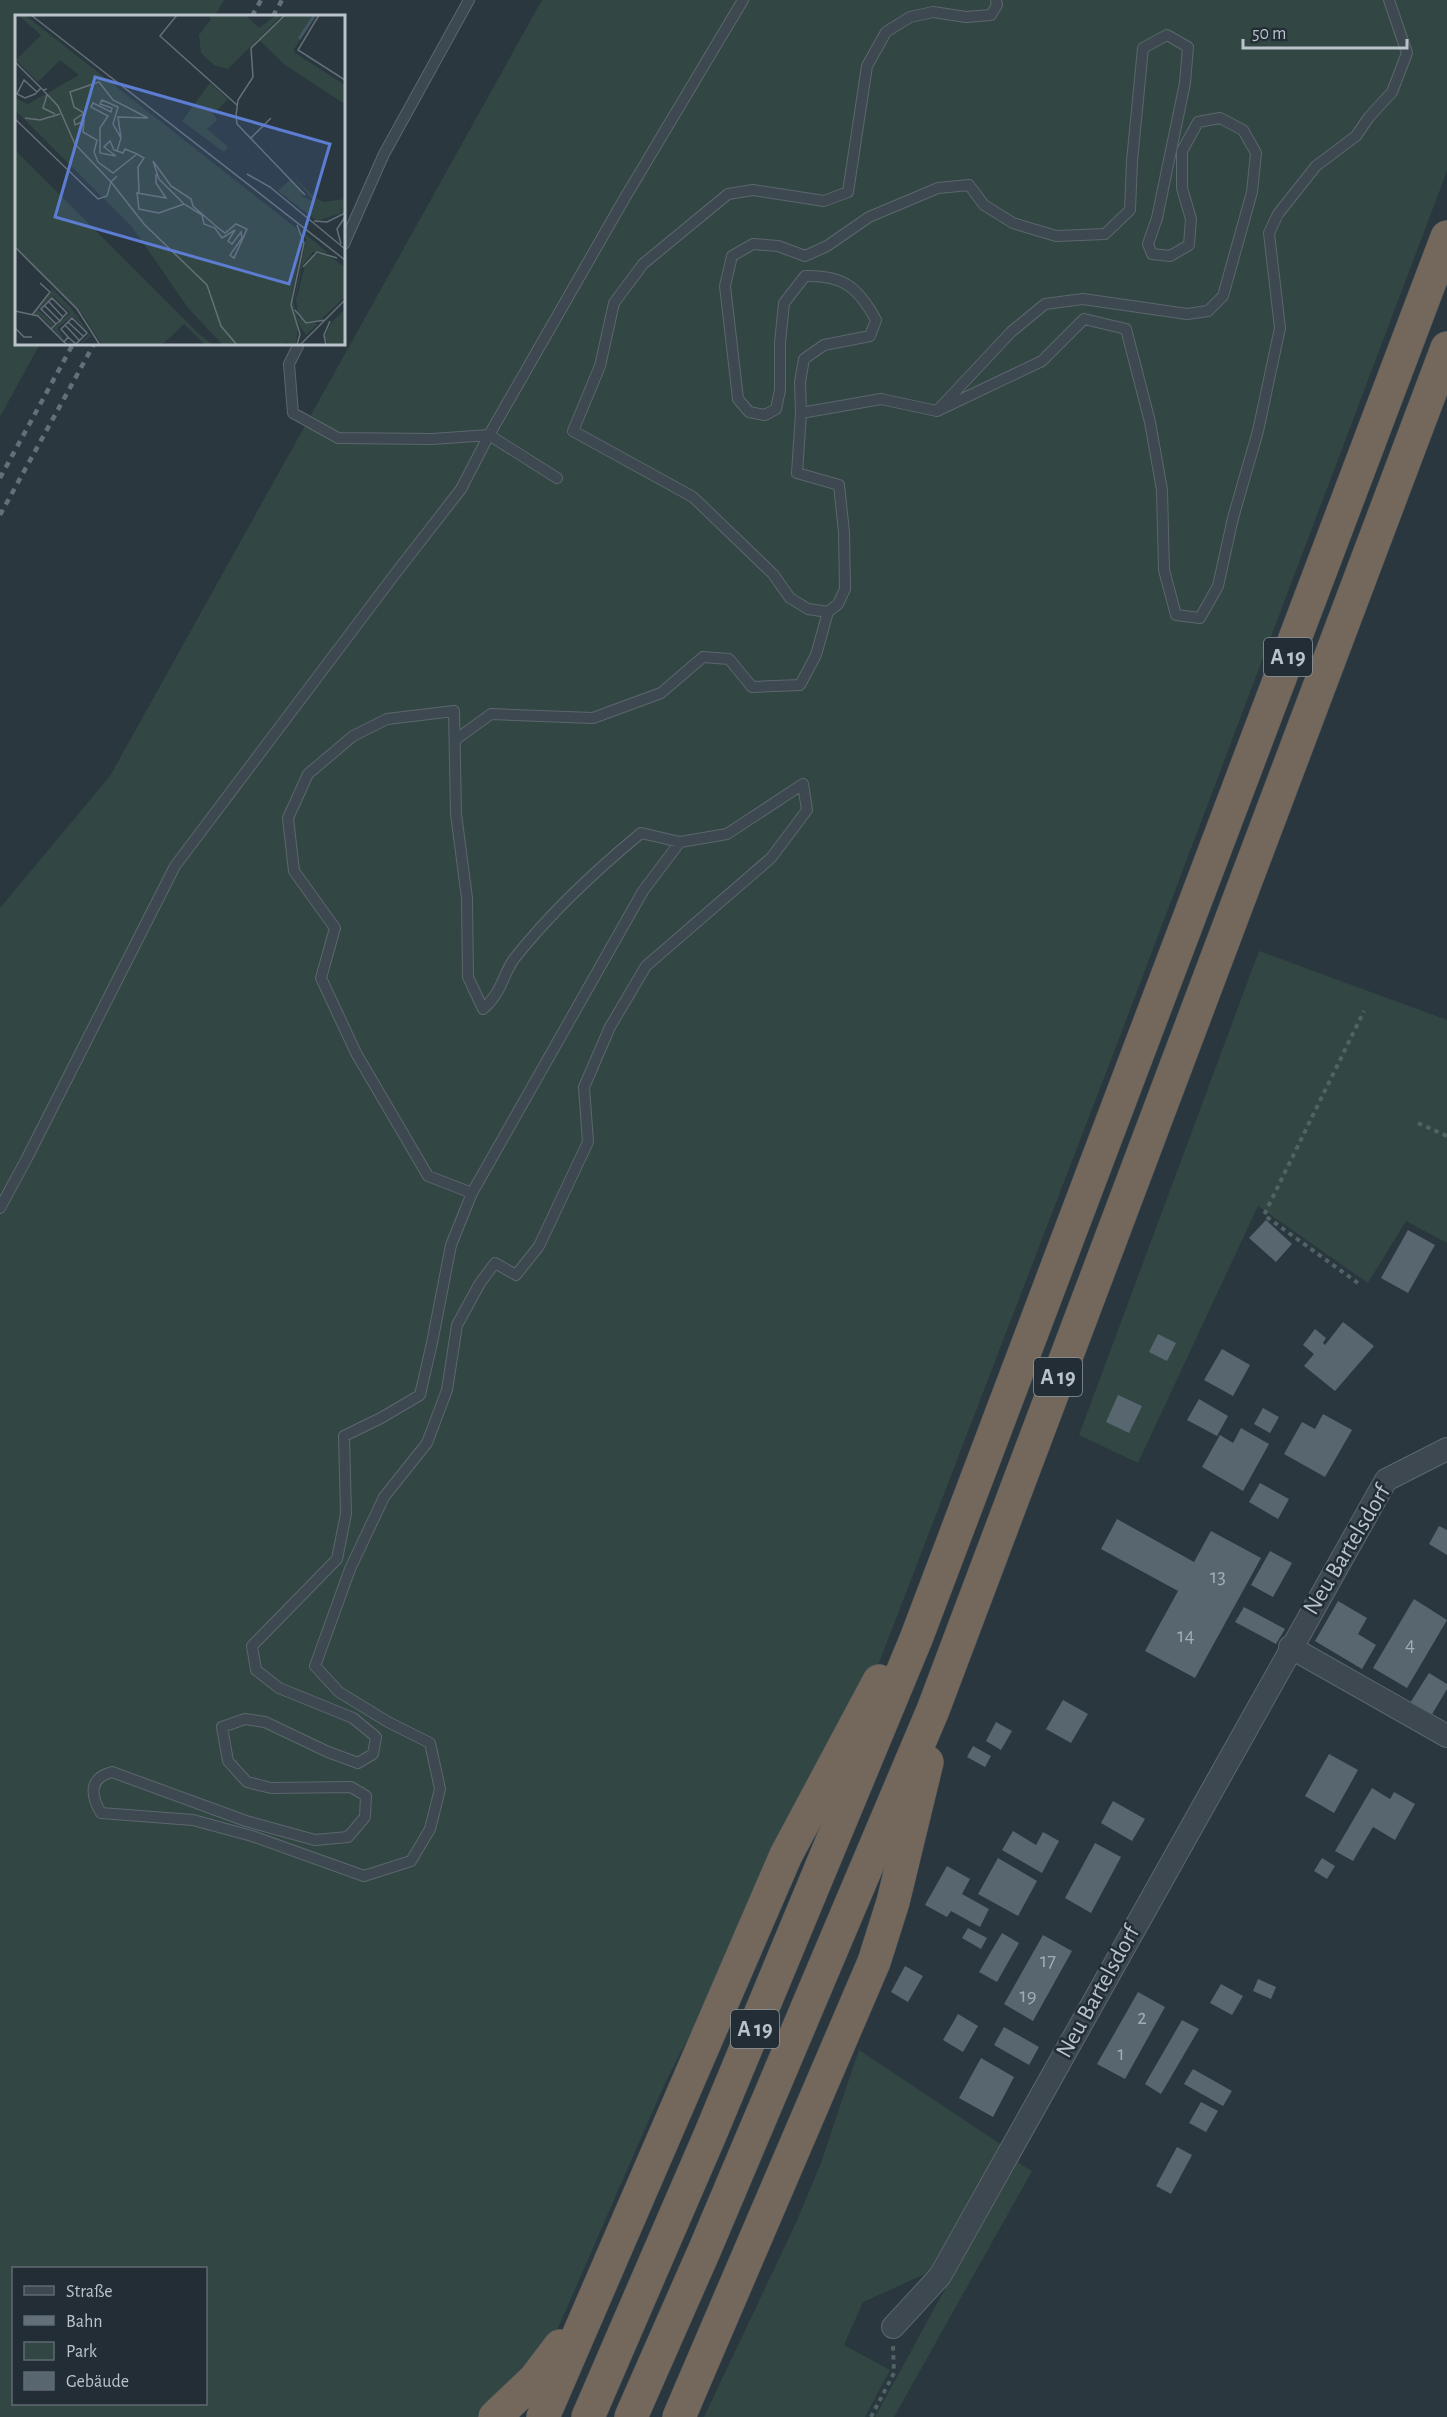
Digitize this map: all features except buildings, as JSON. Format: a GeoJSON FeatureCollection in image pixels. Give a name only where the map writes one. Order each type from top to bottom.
{"type":"FeatureCollection","features":[{"type":"Feature","properties":{"kind":"highway","name":"A 19"},"geometry":{"type":"LineString","coordinates":[[588,2417],[710,2135],[916,1639],[1447,237]]}},
{"type":"Feature","properties":{"kind":"highway","name":"A 19"},"geometry":{"type":"LineString","coordinates":[[631,2417],[710,2238],[933,1710],[1447,348]]}},
{"type":"Feature","properties":{"kind":"highway"},"geometry":{"type":"LineString","coordinates":[[543,2417],[786,1855],[880,1678],[916,1639]]}},
{"type":"Feature","properties":{"kind":"highway"},"geometry":{"type":"LineString","coordinates":[[685,2408],[874,1962],[893,1902],[926,1773],[933,1710]]}},
{"type":"Feature","properties":{"kind":"highway"},"geometry":{"type":"LineString","coordinates":[[495,2417],[535,2379],[565,2339],[583,2324]]}},
{"type":"Feature","properties":{"kind":"street","name":"Neu Bartelsdorf"},"geometry":{"type":"LineString","coordinates":[[893,2327],[940,2276],[1290,1647],[1386,1480],[1447,1449]]}},
{"type":"Feature","properties":{"kind":"street"},"geometry":{"type":"LineString","coordinates":[[1290,1647],[1447,1736]]}},
{"type":"Feature","properties":{"kind":"lane"},"geometry":{"type":"LineString","coordinates":[[345,242],[384,154],[469,0]]}},
{"type":"Feature","properties":{"kind":"lane"},"geometry":{"type":"LineString","coordinates":[[0,1208],[175,866],[394,574],[461,489],[489,435],[623,201],[743,0]]}},
{"type":"Feature","properties":{"kind":"lane"},"geometry":{"type":"LineString","coordinates":[[828,612],[808,609],[790,598],[773,574],[693,497],[573,431],[600,366],[614,303],[643,264],[728,194],[753,190],[824,201],[848,192],[867,66],[886,32],[910,16],[933,12],[966,17],[991,15],[997,5],[996,0]]}},
{"type":"Feature","properties":{"kind":"lane"},"geometry":{"type":"LineString","coordinates":[[801,413],[881,399],[937,411],[1042,361],[1084,319],[1126,329],[1150,422],[1162,490],[1164,570],[1176,615],[1200,618],[1218,586],[1233,518],[1258,431],[1280,328],[1269,233],[1278,214],[1316,166],[1356,136],[1369,117],[1392,92],[1407,52],[1389,0]]}},
{"type":"Feature","properties":{"kind":"lane"},"geometry":{"type":"LineString","coordinates":[[455,741],[491,714],[593,718],[661,693],[703,657],[729,659],[752,687],[800,685],[816,656],[828,612],[838,604],[845,589],[844,532],[839,485],[797,473],[801,413],[800,382],[804,359],[824,345],[870,336],[876,320],[864,298],[843,282],[824,276],[805,276],[784,303],[780,343],[780,390],[776,409],[765,416],[749,412],[738,399],[726,297],[725,286],[732,255],[753,244],[778,246],[805,256],[827,246],[869,217],[938,188],[969,185],[984,205],[1013,223],[1056,237],[1105,234],[1130,210],[1132,161],[1143,48],[1167,35],[1188,46],[1185,83],[1156,218],[1148,244],[1152,254],[1170,256],[1189,245],[1191,219],[1182,188],[1182,151],[1198,122],[1220,118],[1243,130],[1256,153],[1252,192],[1223,296],[1208,311],[1187,314],[1083,299],[1045,304],[1011,332],[937,411]]}},
{"type":"Feature","properties":{"kind":"lane"},"geometry":{"type":"LineString","coordinates":[[298,345],[290,364],[293,413],[338,438],[432,440],[489,435],[557,478]]}},
{"type":"Feature","properties":{"kind":"lane"},"geometry":{"type":"LineString","coordinates":[[472,1193],[428,1176],[356,1053],[321,978],[334,928],[294,871],[288,818],[308,774],[353,735],[387,719],[454,711],[456,814],[467,897],[468,977],[483,1009],[496,998],[513,961],[597,869],[641,833],[680,842],[727,834],[803,784],[807,810],[771,858],[646,966],[610,1027],[584,1087],[588,1142],[539,1246],[516,1275],[495,1263],[480,1282],[457,1325],[447,1390],[427,1443],[384,1497],[350,1569],[315,1666],[339,1692],[388,1722],[430,1743],[440,1789],[430,1829],[411,1861],[364,1876],[252,1836],[193,1820],[101,1814],[93,1800],[95,1783],[102,1775],[112,1772],[246,1821],[315,1840],[348,1837],[365,1817],[366,1796],[351,1787],[271,1788],[247,1782],[228,1761],[222,1727],[245,1719],[265,1722],[328,1752],[358,1763],[373,1754],[376,1737],[353,1718],[279,1688],[256,1670],[252,1646],[337,1559],[346,1514],[344,1436],[420,1395],[450,1245],[472,1193],[643,891],[680,842]]}},
{"type":"Feature","properties":{"kind":"path"},"geometry":{"type":"LineString","coordinates":[[1358,1283],[1264,1215],[1364,1011]]}},
{"type":"Feature","properties":{"kind":"path"},"geometry":{"type":"LineString","coordinates":[[1418,1123],[1447,1136]]}},
{"type":"Feature","properties":{"kind":"path"},"geometry":{"type":"LineString","coordinates":[[871,2417],[894,2373],[893,2327]]}},
{"type":"Feature","properties":{"kind":"green space"},"geometry":{"type":"Polygon","coordinates":[[[0,0],[224,0],[216,15],[15,15],[15,345],[39,345],[0,417],[0,0]]]}},
{"type":"Feature","properties":{"kind":"green space"},"geometry":{"type":"Polygon","coordinates":[[[542,0],[1447,0],[1447,171],[1122,1031],[874,1676],[666,2081],[558,2328],[546,2349],[483,2417],[0,2417],[0,908],[110,776],[542,0]]]}},
{"type":"Feature","properties":{"kind":"green space"},"geometry":{"type":"Polygon","coordinates":[[[1259,951],[1447,1020],[1447,1243],[1406,1221],[1368,1283],[1258,1206],[1138,1463],[1079,1435],[1259,951]]]}},
{"type":"Feature","properties":{"kind":"green space"},"geometry":{"type":"Polygon","coordinates":[[[859,2050],[1002,2145],[934,2270],[863,2302],[844,2345],[890,2370],[865,2417],[704,2417],[795,2225],[821,2163],[859,2050]]]}},
{"type":"Feature","properties":{"kind":"green space"},"geometry":{"type":"Polygon","coordinates":[[[1015,2161],[1032,2171],[894,2417],[875,2417],[1015,2161]]]}},
{"type":"Feature","properties":{"kind":"railway"},"geometry":{"type":"LineString","coordinates":[[253,15],[261,0]]}},
{"type":"Feature","properties":{"kind":"railway"},"geometry":{"type":"LineString","coordinates":[[274,15],[282,0]]}},
{"type":"Feature","properties":{"kind":"railway"},"geometry":{"type":"LineString","coordinates":[[0,478],[72,345]]}},
{"type":"Feature","properties":{"kind":"railway"},"geometry":{"type":"LineString","coordinates":[[0,515],[93,345]]}}]}
